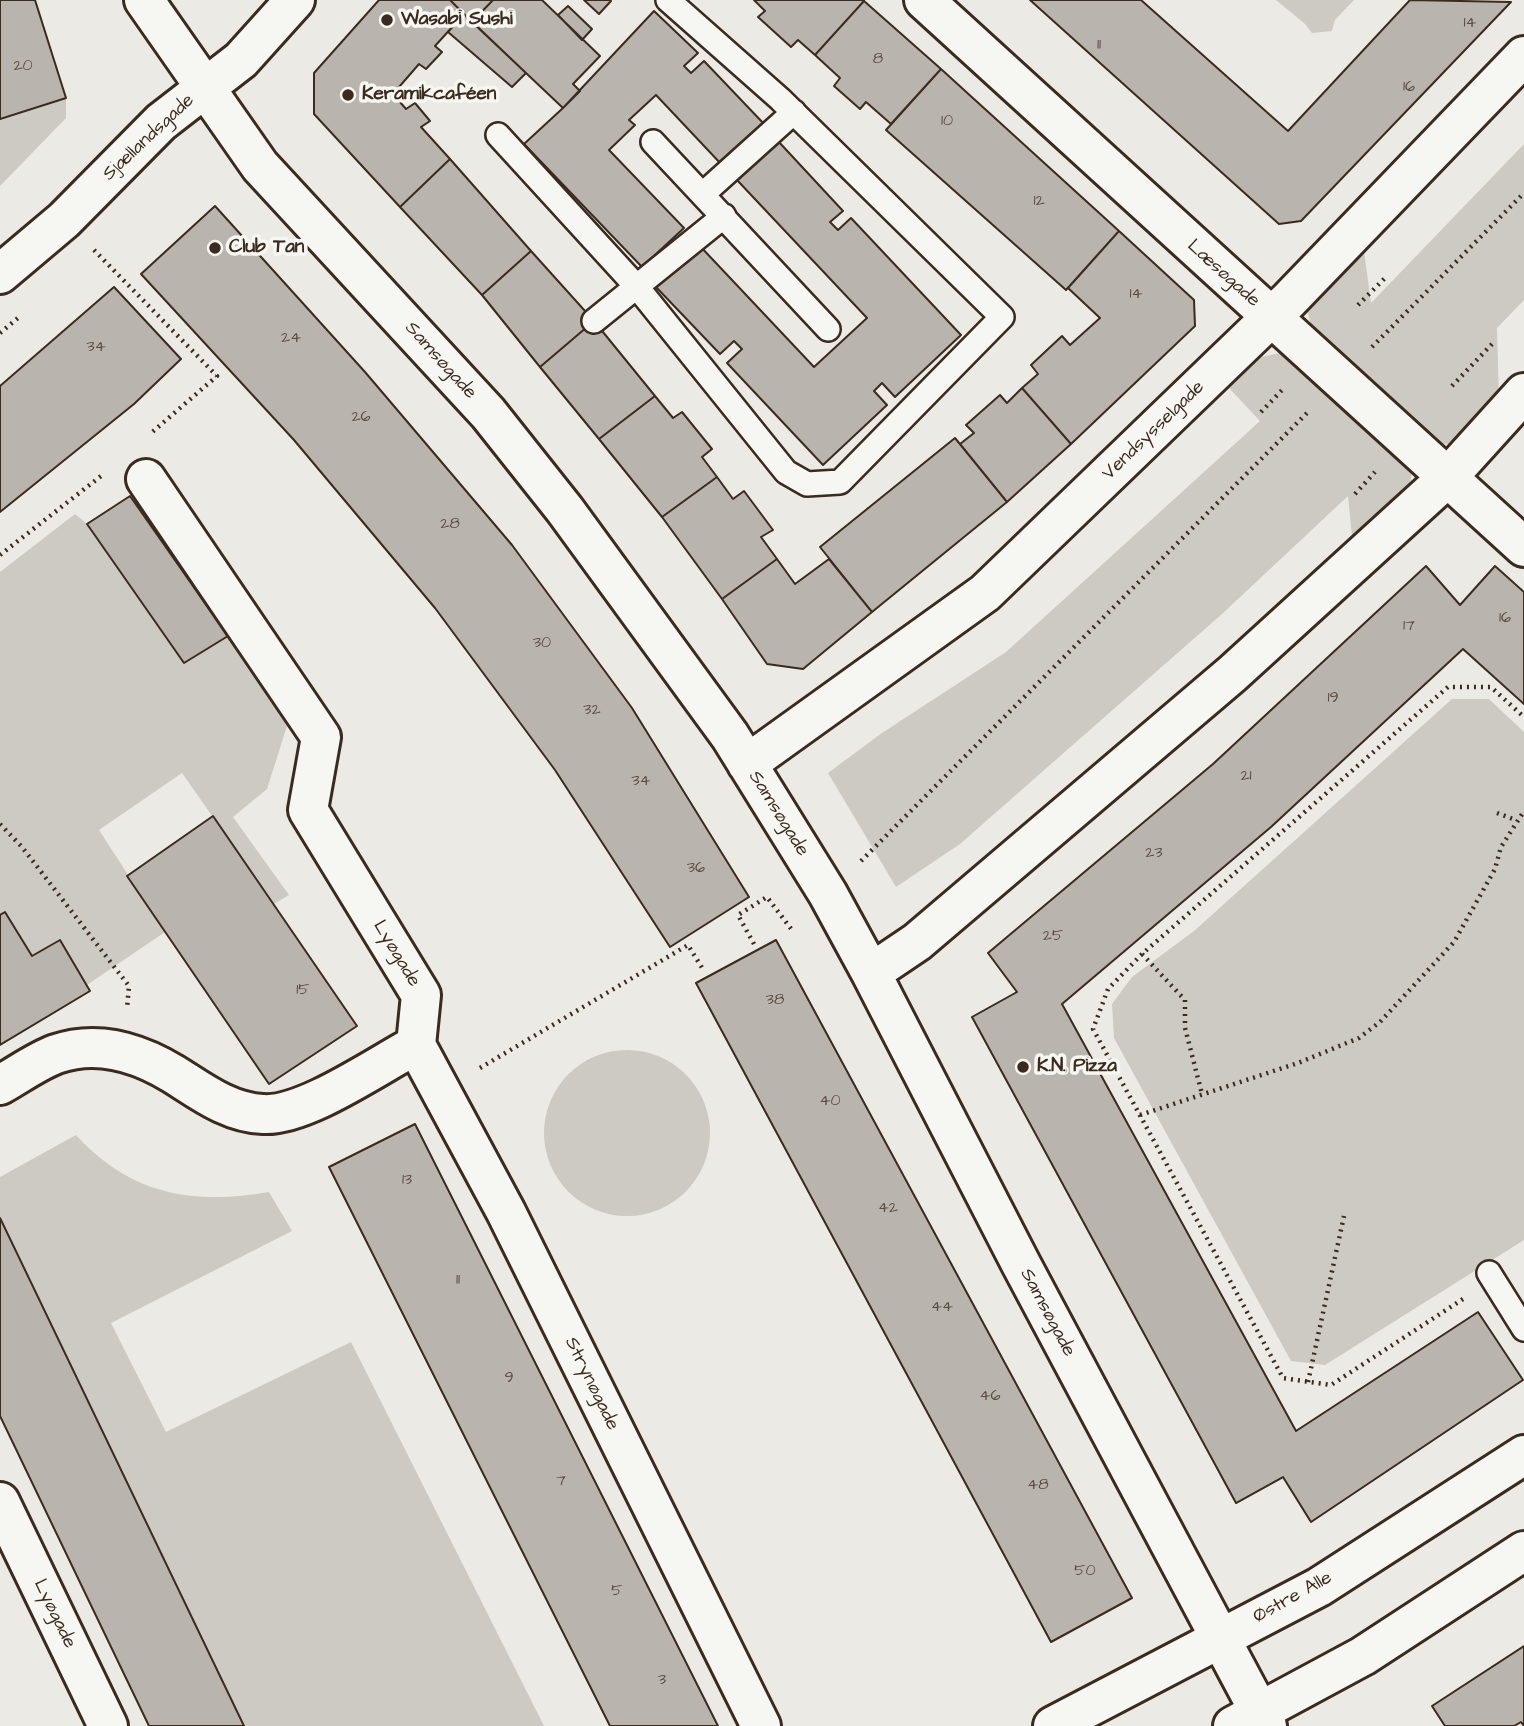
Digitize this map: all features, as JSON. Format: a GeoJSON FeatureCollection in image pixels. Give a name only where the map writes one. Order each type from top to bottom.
{"type":"FeatureCollection","features":[{"type":"Feature","properties":{"kind":"street","name":"Samsøgade"},"geometry":{"type":"LineString","coordinates":[[144,0],[260,166],[488,413],[565,510],[711,709],[747,764],[828,894],[871,973],[1217,1637],[1253,1721]]}},
{"type":"Feature","properties":{"kind":"street","name":"Sjællandsgade"},"geometry":{"type":"LineString","coordinates":[[0,274],[64,220],[162,122],[241,60],[295,0]]}},
{"type":"Feature","properties":{"kind":"street","name":"Læsøgade"},"geometry":{"type":"LineString","coordinates":[[924,0],[1524,547]]}},
{"type":"Feature","properties":{"kind":"street","name":"Vendsysselgade"},"geometry":{"type":"LineString","coordinates":[[747,764],[985,593],[1270,317],[1524,56]]}},
{"type":"Feature","properties":{"kind":"street"},"geometry":{"type":"LineString","coordinates":[[871,973],[917,942],[1232,674],[1447,478],[1524,393]]}},
{"type":"Feature","properties":{"kind":"street","name":"Lyøgade"},"geometry":{"type":"LineString","coordinates":[[146,478],[321,737],[308,810],[421,995],[416,1045]]}},
{"type":"Feature","properties":{"kind":"street"},"geometry":{"type":"LineString","coordinates":[[0,1084],[55,1054],[88,1048],[123,1051],[161,1065],[233,1109],[264,1115],[299,1109],[416,1045]]}},
{"type":"Feature","properties":{"kind":"street","name":"Strynøgade"},"geometry":{"type":"LineString","coordinates":[[416,1045],[506,1212],[761,1726]]}},
{"type":"Feature","properties":{"kind":"street","name":"Østre Alle"},"geometry":{"type":"LineString","coordinates":[[1054,1726],[1217,1637],[1319,1587],[1524,1455]]}},
{"type":"Feature","properties":{"kind":"street","name":"Lyøgade"},"geometry":{"type":"LineString","coordinates":[[0,1502],[108,1726]]}},
{"type":"Feature","properties":{"kind":"street"},"geometry":{"type":"LineString","coordinates":[[1253,1721],[1363,1656],[1524,1551]]}},
{"type":"Feature","properties":{"kind":"lane"},"geometry":{"type":"LineString","coordinates":[[498,135],[636,287],[786,472],[807,484],[841,482],[1002,317],[794,112],[668,0]]}},
{"type":"Feature","properties":{"kind":"lane"},"geometry":{"type":"LineString","coordinates":[[703,194],[794,112]]}},
{"type":"Feature","properties":{"kind":"lane"},"geometry":{"type":"LineString","coordinates":[[653,142],[828,329]]}},
{"type":"Feature","properties":{"kind":"lane"},"geometry":{"type":"LineString","coordinates":[[594,321],[724,216]]}},
{"type":"Feature","properties":{"kind":"lane"},"geometry":{"type":"LineString","coordinates":[[1489,1273],[1524,1329]]}},
{"type":"Feature","properties":{"kind":"path"},"geometry":{"type":"LineString","coordinates":[[1370,349],[1524,193]]}},
{"type":"Feature","properties":{"kind":"path"},"geometry":{"type":"LineString","coordinates":[[64,220],[217,376]]}},
{"type":"Feature","properties":{"kind":"path"},"geometry":{"type":"LineString","coordinates":[[1358,304],[1386,277]]}},
{"type":"Feature","properties":{"kind":"path"},"geometry":{"type":"LineString","coordinates":[[1452,386],[1492,344]]}},
{"type":"Feature","properties":{"kind":"path"},"geometry":{"type":"LineString","coordinates":[[1261,412],[1286,386]]}},
{"type":"Feature","properties":{"kind":"path"},"geometry":{"type":"LineString","coordinates":[[855,868],[1319,401]]}},
{"type":"Feature","properties":{"kind":"path"},"geometry":{"type":"LineString","coordinates":[[1355,494],[1378,469]]}},
{"type":"Feature","properties":{"kind":"path"},"geometry":{"type":"LineString","coordinates":[[1489,1273],[1456,1307],[1331,1385],[1283,1378],[1093,1029],[1108,989],[1142,954],[1448,687],[1491,687],[1524,717]]}},
{"type":"Feature","properties":{"kind":"path"},"geometry":{"type":"LineString","coordinates":[[1140,1115],[1298,1063],[1359,1038],[1380,1022],[1454,942],[1495,869],[1501,847],[1524,811]]}},
{"type":"Feature","properties":{"kind":"path"},"geometry":{"type":"LineString","coordinates":[[1497,813],[1516,820]]}},
{"type":"Feature","properties":{"kind":"path"},"geometry":{"type":"LineString","coordinates":[[0,824],[22,847],[128,986],[123,1051]]}},
{"type":"Feature","properties":{"kind":"path"},"geometry":{"type":"LineString","coordinates":[[754,944],[738,915],[767,898],[792,930],[799,923]]}},
{"type":"Feature","properties":{"kind":"path"},"geometry":{"type":"LineString","coordinates":[[441,1091],[688,945],[704,971]]}},
{"type":"Feature","properties":{"kind":"path"},"geometry":{"type":"LineString","coordinates":[[1142,954],[1185,1000],[1185,1028],[1202,1094]]}},
{"type":"Feature","properties":{"kind":"path"},"geometry":{"type":"LineString","coordinates":[[1308,1382],[1343,1216]]}},
{"type":"Feature","properties":{"kind":"shaded area"},"geometry":{"type":"Polygon","coordinates":[[[1276,0],[1354,0],[1335,20],[1332,31],[1312,33],[1276,0]]]}},
{"type":"Feature","properties":{"kind":"shaded area"},"geometry":{"type":"Polygon","coordinates":[[[66,98],[66,118],[0,186],[0,119],[66,98]]]}},
{"type":"Feature","properties":{"kind":"shaded area"},"geometry":{"type":"Polygon","coordinates":[[[1524,144],[1524,300],[1497,328],[1499,404],[1461,439],[1443,445],[1433,443],[1313,336],[1308,313],[1310,300],[1355,247],[1364,251],[1371,303],[1524,144]]]}},
{"type":"Feature","properties":{"kind":"shaded area"},"geometry":{"type":"Polygon","coordinates":[[[1280,353],[1295,355],[1412,470],[1409,490],[1353,546],[1348,496],[1222,614],[960,844],[896,887],[828,773],[882,733],[1006,652],[1260,421],[1229,388],[1261,357],[1280,353]]]}},
{"type":"Feature","properties":{"kind":"shaded area"},"geometry":{"type":"Polygon","coordinates":[[[75,514],[87,524],[184,663],[228,636],[287,726],[267,789],[233,817],[289,895],[274,904],[182,773],[99,830],[165,932],[87,985],[60,940],[32,956],[4,912],[0,915],[0,572],[75,514]]]}},
{"type":"Feature","properties":{"kind":"shaded area"},"geometry":{"type":"Polygon","coordinates":[[[1452,699],[1489,699],[1524,732],[1524,1240],[1325,1365],[1291,1361],[1114,1038],[1112,1004],[1132,977],[1194,931],[1452,699]]]}},
{"type":"Feature","properties":{"kind":"shaded area"},"geometry":{"type":"Polygon","coordinates":[[[627,1050],[659,1056],[686,1074],[704,1101],[710,1133],[704,1165],[686,1192],[659,1210],[627,1216],[595,1210],[568,1192],[550,1165],[544,1133],[550,1101],[568,1074],[595,1056],[627,1050]]]}},
{"type":"Feature","properties":{"kind":"shaded area"},"geometry":{"type":"Polygon","coordinates":[[[76,1135],[119,1171],[164,1191],[214,1197],[269,1192],[292,1231],[111,1323],[166,1432],[351,1342],[544,1726],[244,1726],[0,1218],[0,1177],[76,1135]]]}},
{"type":"Feature","properties":{"kind":"building"},"geometry":{"type":"Polygon","coordinates":[[[0,0],[35,0],[66,98],[0,119],[0,0]]]}},
{"type":"Feature","properties":{"kind":"building"},"geometry":{"type":"Polygon","coordinates":[[[379,0],[450,0],[464,14],[435,46],[442,52],[426,69],[419,64],[393,94],[406,109],[415,103],[430,121],[421,127],[450,159],[400,207],[314,114],[314,73],[379,0]]]}},
{"type":"Feature","properties":{"kind":"building"},"geometry":{"type":"Polygon","coordinates":[[[450,0],[493,0],[472,22],[450,0]]]}},
{"type":"Feature","properties":{"kind":"building"},"geometry":{"type":"Polygon","coordinates":[[[493,0],[542,0],[600,56],[573,84],[580,91],[563,108],[472,22],[493,0]]]}},
{"type":"Feature","properties":{"kind":"building"},"geometry":{"type":"Polygon","coordinates":[[[584,0],[610,0],[611,1],[599,14],[584,0]]]}},
{"type":"Feature","properties":{"kind":"building"},"geometry":{"type":"Polygon","coordinates":[[[754,0],[864,1],[815,55],[798,40],[791,47],[758,17],[765,11],[754,0]]]}},
{"type":"Feature","properties":{"kind":"building"},"geometry":{"type":"Polygon","coordinates":[[[1030,0],[1141,0],[1288,131],[1410,0],[1511,2],[1301,221],[1279,224],[1030,0]]]}},
{"type":"Feature","properties":{"kind":"building"},"geometry":{"type":"Polygon","coordinates":[[[864,1],[941,69],[891,124],[866,102],[860,109],[834,86],[840,78],[815,55],[864,1]]]}},
{"type":"Feature","properties":{"kind":"building"},"geometry":{"type":"Polygon","coordinates":[[[568,6],[592,29],[582,40],[558,15],[568,6]]]}},
{"type":"Feature","properties":{"kind":"building"},"geometry":{"type":"Polygon","coordinates":[[[654,11],[698,53],[684,66],[691,73],[704,61],[765,125],[722,165],[656,95],[629,120],[635,125],[609,150],[684,228],[642,267],[524,144],[563,108],[654,11]]]}},
{"type":"Feature","properties":{"kind":"building"},"geometry":{"type":"Polygon","coordinates":[[[464,14],[526,73],[512,87],[448,32],[464,14]]]}},
{"type":"Feature","properties":{"kind":"building"},"geometry":{"type":"Polygon","coordinates":[[[941,69],[1119,231],[1066,290],[886,130],[941,69]]]}},
{"type":"Feature","properties":{"kind":"building"},"geometry":{"type":"Polygon","coordinates":[[[778,141],[843,211],[830,222],[838,230],[851,218],[961,335],[895,397],[882,383],[874,391],[887,405],[823,465],[727,363],[742,349],[734,341],[720,354],[655,286],[699,245],[814,367],[867,318],[737,180],[778,141]]]}},
{"type":"Feature","properties":{"kind":"building"},"geometry":{"type":"Polygon","coordinates":[[[450,159],[531,251],[482,295],[400,207],[450,159]]]}},
{"type":"Feature","properties":{"kind":"building"},"geometry":{"type":"Polygon","coordinates":[[[215,206],[365,372],[512,545],[632,708],[749,897],[670,947],[555,770],[435,608],[294,440],[141,274],[215,206]]]}},
{"type":"Feature","properties":{"kind":"building"},"geometry":{"type":"Polygon","coordinates":[[[1119,231],[1194,300],[1195,326],[1071,444],[1022,388],[1038,374],[1031,365],[1062,336],[1070,345],[1100,318],[1068,288],[1119,231]]]}},
{"type":"Feature","properties":{"kind":"building"},"geometry":{"type":"Polygon","coordinates":[[[531,251],[594,321],[540,367],[482,295],[531,251]]]}},
{"type":"Feature","properties":{"kind":"building"},"geometry":{"type":"Polygon","coordinates":[[[114,287],[181,359],[134,404],[0,512],[0,386],[114,287]]]}},
{"type":"Feature","properties":{"kind":"building"},"geometry":{"type":"Polygon","coordinates":[[[594,321],[655,396],[599,439],[540,367],[594,321]]]}},
{"type":"Feature","properties":{"kind":"building"},"geometry":{"type":"Polygon","coordinates":[[[1022,388],[1071,444],[1007,502],[960,444],[974,433],[966,425],[1000,395],[1007,403],[1022,388]]]}},
{"type":"Feature","properties":{"kind":"building"},"geometry":{"type":"Polygon","coordinates":[[[655,396],[673,418],[682,412],[712,449],[702,457],[717,477],[662,517],[599,439],[655,396]]]}},
{"type":"Feature","properties":{"kind":"building"},"geometry":{"type":"Polygon","coordinates":[[[955,438],[1007,502],[872,612],[820,547],[955,438]]]}},
{"type":"Feature","properties":{"kind":"building"},"geometry":{"type":"Polygon","coordinates":[[[717,477],[733,499],[744,491],[773,530],[761,537],[777,559],[722,599],[662,517],[717,477]]]}},
{"type":"Feature","properties":{"kind":"building"},"geometry":{"type":"Polygon","coordinates":[[[130,496],[228,636],[184,663],[87,524],[130,496]]]}},
{"type":"Feature","properties":{"kind":"building"},"geometry":{"type":"Polygon","coordinates":[[[777,559],[795,584],[829,559],[872,612],[803,669],[767,664],[722,599],[777,559]]]}},
{"type":"Feature","properties":{"kind":"building"},"geometry":{"type":"Polygon","coordinates":[[[1426,566],[1460,605],[1495,566],[1524,592],[1524,704],[1463,649],[1271,827],[1062,1004],[1296,1431],[1478,1312],[1523,1380],[1311,1522],[1283,1477],[1236,1503],[972,1017],[1017,992],[988,953],[1213,764],[1426,566]]]}},
{"type":"Feature","properties":{"kind":"building"},"geometry":{"type":"Polygon","coordinates":[[[213,816],[357,1026],[269,1084],[127,876],[213,816]]]}},
{"type":"Feature","properties":{"kind":"building"},"geometry":{"type":"Polygon","coordinates":[[[5,912],[32,956],[60,940],[90,991],[0,1045],[0,915],[5,912]]]}},
{"type":"Feature","properties":{"kind":"building"},"geometry":{"type":"Polygon","coordinates":[[[776,940],[1132,1598],[1051,1642],[696,983],[776,940]]]}},
{"type":"Feature","properties":{"kind":"building"},"geometry":{"type":"Polygon","coordinates":[[[415,1124],[718,1726],[610,1726],[329,1167],[415,1124]]]}},
{"type":"Feature","properties":{"kind":"building"},"geometry":{"type":"Polygon","coordinates":[[[0,1218],[244,1726],[149,1726],[0,1416],[0,1218]]]}},
{"type":"Feature","properties":{"kind":"building"},"geometry":{"type":"Polygon","coordinates":[[[1524,1646],[1524,1726],[1521,1722],[1514,1726],[1445,1726],[1432,1706],[1524,1646]]]}},
{"type":"Feature","properties":{"kind":"place","name":"Wasabi Sushi"},"geometry":{"type":"Point","coordinates":[387,20]}},
{"type":"Feature","properties":{"kind":"place","name":"Keramikcaféen"},"geometry":{"type":"Point","coordinates":[348,95]}},
{"type":"Feature","properties":{"kind":"place","name":"Club Tan"},"geometry":{"type":"Point","coordinates":[215,248]}},
{"type":"Feature","properties":{"kind":"place","name":"K.N. Pizza"},"geometry":{"type":"Point","coordinates":[1023,1067]}}]}
